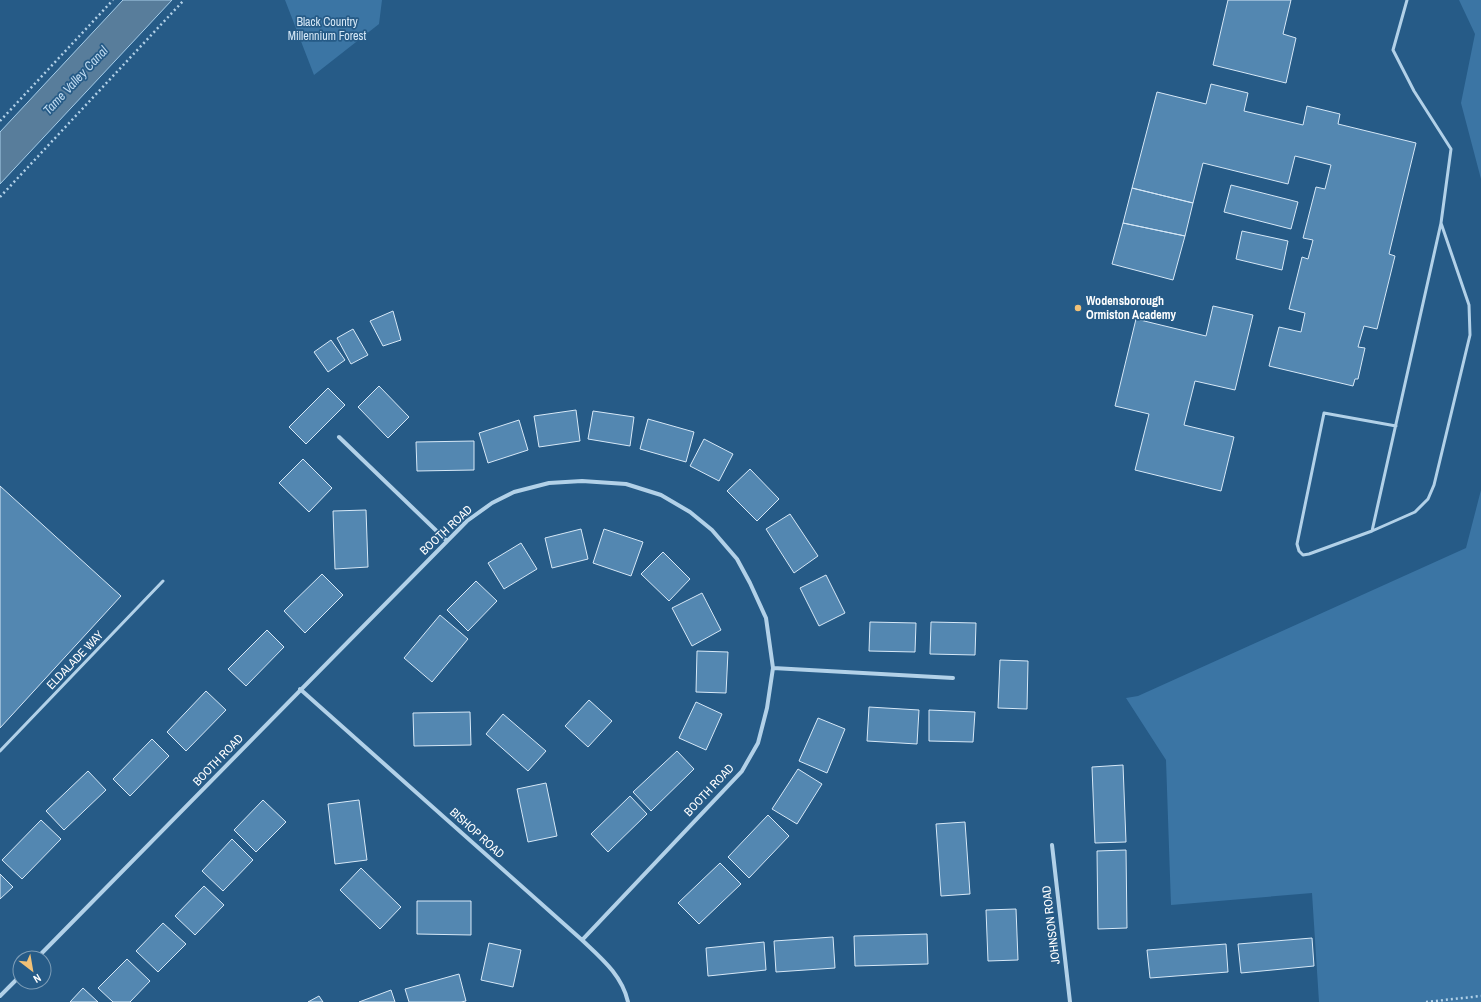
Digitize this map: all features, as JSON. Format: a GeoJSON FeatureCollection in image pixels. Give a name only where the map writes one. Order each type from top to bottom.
{"type":"FeatureCollection","features":[{"type":"Feature","properties":{"kind":"street"},"geometry":{"type":"LineString","coordinates":[[339,437],[447,541]]}},
{"type":"Feature","properties":{"kind":"street","name":"BOOTH ROAD"},"geometry":{"type":"LineString","coordinates":[[45,950],[467,521],[492,503],[514,492],[549,483],[582,481],[626,484],[661,495],[690,512],[712,530],[737,559],[766,618],[773,668],[767,708],[758,743],[742,771],[582,940]]}},
{"type":"Feature","properties":{"kind":"street"},"geometry":{"type":"LineString","coordinates":[[773,668],[952,678]]}},
{"type":"Feature","properties":{"kind":"street","name":"BISHOP ROAD"},"geometry":{"type":"LineString","coordinates":[[300,689],[610,966],[626,993],[628,1002]]}},
{"type":"Feature","properties":{"kind":"street","name":"JOHNSON ROAD"},"geometry":{"type":"LineString","coordinates":[[1052,845],[1070,1002]]}},
{"type":"Feature","properties":{"kind":"street"},"geometry":{"type":"LineString","coordinates":[[0,996],[12,984]]}},
{"type":"Feature","properties":{"kind":"lane"},"geometry":{"type":"LineString","coordinates":[[1372,531],[1441,223],[1451,149],[1414,91],[1393,50],[1407,0]]}},
{"type":"Feature","properties":{"kind":"lane"},"geometry":{"type":"LineString","coordinates":[[1396,426],[1324,413],[1297,544],[1299,551],[1303,555],[1372,531],[1415,512],[1428,499],[1434,485],[1470,335],[1469,305],[1441,223]]}},
{"type":"Feature","properties":{"kind":"lane","name":"ELDALADE WAY"},"geometry":{"type":"LineString","coordinates":[[0,751],[164,581]]}},
{"type":"Feature","properties":{"kind":"path"},"geometry":{"type":"LineString","coordinates":[[0,121],[114,0]]}},
{"type":"Feature","properties":{"kind":"path"},"geometry":{"type":"LineString","coordinates":[[0,197],[184,0]]}},
{"type":"Feature","properties":{"kind":"path"},"geometry":{"type":"LineString","coordinates":[[1426,1002],[1481,996]]}},
{"type":"Feature","properties":{"kind":"green space","name":"Black Country Millennium Forest"},"geometry":{"type":"Polygon","coordinates":[[[285,0],[382,0],[379,24],[314,75],[285,0]]]}},
{"type":"Feature","properties":{"kind":"green space"},"geometry":{"type":"Polygon","coordinates":[[[1459,0],[1481,0],[1481,179],[1461,103],[1475,34],[1459,0]]]}},
{"type":"Feature","properties":{"kind":"green space"},"geometry":{"type":"Polygon","coordinates":[[[1481,490],[1481,1002],[1319,1002],[1312,893],[1171,905],[1166,760],[1126,698],[1138,696],[1466,548],[1481,490]]]}},
{"type":"Feature","properties":{"kind":"water","name":"Tame Valley Canal"},"geometry":{"type":"Polygon","coordinates":[[[123,0],[172,0],[0,184],[0,132],[123,0]]]}},
{"type":"Feature","properties":{"kind":"building"},"geometry":{"type":"Polygon","coordinates":[[[1228,0],[1291,0],[1283,34],[1296,38],[1286,83],[1213,65],[1228,0]]]}},
{"type":"Feature","properties":{"kind":"building"},"geometry":{"type":"Polygon","coordinates":[[[1211,84],[1248,93],[1244,111],[1303,125],[1307,106],[1340,114],[1338,124],[1416,143],[1389,254],[1395,256],[1377,329],[1364,326],[1358,347],[1365,348],[1358,379],[1355,379],[1353,386],[1269,366],[1279,327],[1301,332],[1305,313],[1289,309],[1302,257],[1308,259],[1313,240],[1303,238],[1316,187],[1325,189],[1331,165],[1295,156],[1288,184],[1203,163],[1193,203],[1132,188],[1157,92],[1206,104],[1211,84]]]}},
{"type":"Feature","properties":{"kind":"building"},"geometry":{"type":"Polygon","coordinates":[[[1231,185],[1298,202],[1291,229],[1224,212],[1231,185]]]}},
{"type":"Feature","properties":{"kind":"building"},"geometry":{"type":"Polygon","coordinates":[[[1132,188],[1193,203],[1185,236],[1123,223],[1132,188]]]}},
{"type":"Feature","properties":{"kind":"building"},"geometry":{"type":"Polygon","coordinates":[[[1123,223],[1185,236],[1173,280],[1112,264],[1123,223]]]}},
{"type":"Feature","properties":{"kind":"building"},"geometry":{"type":"Polygon","coordinates":[[[1242,231],[1288,241],[1282,270],[1236,259],[1242,231]]]}},
{"type":"Feature","properties":{"kind":"building"},"geometry":{"type":"Polygon","coordinates":[[[1213,306],[1253,315],[1235,390],[1195,381],[1184,425],[1234,437],[1221,491],[1135,470],[1149,414],[1115,406],[1136,319],[1206,336],[1213,306]]]}},
{"type":"Feature","properties":{"kind":"building"},"geometry":{"type":"Polygon","coordinates":[[[393,311],[401,340],[383,346],[370,321],[393,311]]]}},
{"type":"Feature","properties":{"kind":"building"},"geometry":{"type":"Polygon","coordinates":[[[353,329],[368,355],[351,364],[337,338],[353,329]]]}},
{"type":"Feature","properties":{"kind":"building"},"geometry":{"type":"Polygon","coordinates":[[[331,340],[345,360],[328,372],[314,352],[331,340]]]}},
{"type":"Feature","properties":{"kind":"building"},"geometry":{"type":"Polygon","coordinates":[[[379,386],[409,417],[388,438],[358,407],[379,386]]]}},
{"type":"Feature","properties":{"kind":"building"},"geometry":{"type":"Polygon","coordinates":[[[328,388],[345,405],[306,444],[289,427],[328,388]]]}},
{"type":"Feature","properties":{"kind":"building"},"geometry":{"type":"Polygon","coordinates":[[[576,410],[580,441],[539,447],[534,416],[576,410]]]}},
{"type":"Feature","properties":{"kind":"building"},"geometry":{"type":"Polygon","coordinates":[[[593,411],[634,417],[630,446],[588,439],[593,411]]]}},
{"type":"Feature","properties":{"kind":"building"},"geometry":{"type":"Polygon","coordinates":[[[648,419],[694,432],[686,462],[640,449],[648,419]]]}},
{"type":"Feature","properties":{"kind":"building"},"geometry":{"type":"Polygon","coordinates":[[[519,420],[528,450],[488,463],[479,433],[519,420]]]}},
{"type":"Feature","properties":{"kind":"building"},"geometry":{"type":"Polygon","coordinates":[[[704,439],[733,454],[719,481],[690,466],[704,439]]]}},
{"type":"Feature","properties":{"kind":"building"},"geometry":{"type":"Polygon","coordinates":[[[474,441],[474,470],[417,471],[416,442],[474,441]]]}},
{"type":"Feature","properties":{"kind":"building"},"geometry":{"type":"Polygon","coordinates":[[[303,459],[332,488],[309,512],[279,483],[303,459]]]}},
{"type":"Feature","properties":{"kind":"building"},"geometry":{"type":"Polygon","coordinates":[[[750,469],[779,499],[757,521],[727,491],[750,469]]]}},
{"type":"Feature","properties":{"kind":"building"},"geometry":{"type":"Polygon","coordinates":[[[0,486],[121,596],[0,728],[0,486]]]}},
{"type":"Feature","properties":{"kind":"building"},"geometry":{"type":"Polygon","coordinates":[[[366,510],[368,567],[335,569],[333,511],[366,510]]]}},
{"type":"Feature","properties":{"kind":"building"},"geometry":{"type":"Polygon","coordinates":[[[790,514],[818,556],[794,573],[766,529],[790,514]]]}},
{"type":"Feature","properties":{"kind":"building"},"geometry":{"type":"Polygon","coordinates":[[[581,529],[588,559],[552,568],[545,538],[581,529]]]}},
{"type":"Feature","properties":{"kind":"building"},"geometry":{"type":"Polygon","coordinates":[[[604,529],[643,542],[631,576],[593,563],[604,529]]]}},
{"type":"Feature","properties":{"kind":"building"},"geometry":{"type":"Polygon","coordinates":[[[521,543],[537,569],[504,589],[488,563],[521,543]]]}},
{"type":"Feature","properties":{"kind":"building"},"geometry":{"type":"Polygon","coordinates":[[[663,552],[690,579],[669,601],[641,574],[663,552]]]}},
{"type":"Feature","properties":{"kind":"building"},"geometry":{"type":"Polygon","coordinates":[[[322,574],[343,595],[305,633],[284,611],[322,574]]]}},
{"type":"Feature","properties":{"kind":"building"},"geometry":{"type":"Polygon","coordinates":[[[826,575],[845,613],[819,626],[800,588],[826,575]]]}},
{"type":"Feature","properties":{"kind":"building"},"geometry":{"type":"Polygon","coordinates":[[[476,581],[497,601],[468,631],[447,610],[476,581]]]}},
{"type":"Feature","properties":{"kind":"building"},"geometry":{"type":"Polygon","coordinates":[[[702,593],[721,630],[692,646],[672,608],[702,593]]]}},
{"type":"Feature","properties":{"kind":"building"},"geometry":{"type":"Polygon","coordinates":[[[440,615],[468,639],[432,682],[404,658],[440,615]]]}},
{"type":"Feature","properties":{"kind":"building"},"geometry":{"type":"Polygon","coordinates":[[[870,622],[916,623],[915,652],[869,651],[870,622]]]}},
{"type":"Feature","properties":{"kind":"building"},"geometry":{"type":"Polygon","coordinates":[[[931,622],[976,623],[975,655],[930,654],[931,622]]]}},
{"type":"Feature","properties":{"kind":"building"},"geometry":{"type":"Polygon","coordinates":[[[267,630],[284,647],[246,686],[228,669],[267,630]]]}},
{"type":"Feature","properties":{"kind":"building"},"geometry":{"type":"Polygon","coordinates":[[[697,651],[728,652],[726,693],[696,692],[697,651]]]}},
{"type":"Feature","properties":{"kind":"building"},"geometry":{"type":"Polygon","coordinates":[[[1000,660],[1028,661],[1027,709],[998,708],[1000,660]]]}},
{"type":"Feature","properties":{"kind":"building"},"geometry":{"type":"Polygon","coordinates":[[[206,691],[226,710],[186,751],[167,732],[206,691]]]}},
{"type":"Feature","properties":{"kind":"building"},"geometry":{"type":"Polygon","coordinates":[[[589,700],[612,721],[588,747],[565,726],[589,700]]]}},
{"type":"Feature","properties":{"kind":"building"},"geometry":{"type":"Polygon","coordinates":[[[696,702],[722,714],[706,750],[679,738],[696,702]]]}},
{"type":"Feature","properties":{"kind":"building"},"geometry":{"type":"Polygon","coordinates":[[[869,707],[919,710],[917,744],[867,741],[869,707]]]}},
{"type":"Feature","properties":{"kind":"building"},"geometry":{"type":"Polygon","coordinates":[[[929,710],[975,712],[973,742],[929,741],[929,710]]]}},
{"type":"Feature","properties":{"kind":"building"},"geometry":{"type":"Polygon","coordinates":[[[470,712],[471,745],[414,746],[413,713],[470,712]]]}},
{"type":"Feature","properties":{"kind":"building"},"geometry":{"type":"Polygon","coordinates":[[[503,714],[546,751],[528,771],[486,734],[503,714]]]}},
{"type":"Feature","properties":{"kind":"building"},"geometry":{"type":"Polygon","coordinates":[[[818,718],[845,729],[827,773],[799,761],[818,718]]]}},
{"type":"Feature","properties":{"kind":"building"},"geometry":{"type":"Polygon","coordinates":[[[152,739],[169,756],[130,796],[113,779],[152,739]]]}},
{"type":"Feature","properties":{"kind":"building"},"geometry":{"type":"Polygon","coordinates":[[[677,751],[694,769],[651,811],[633,792],[677,751]]]}},
{"type":"Feature","properties":{"kind":"building"},"geometry":{"type":"Polygon","coordinates":[[[1123,765],[1126,842],[1095,843],[1092,767],[1123,765]]]}},
{"type":"Feature","properties":{"kind":"building"},"geometry":{"type":"Polygon","coordinates":[[[798,769],[822,784],[797,824],[772,809],[798,769]]]}},
{"type":"Feature","properties":{"kind":"building"},"geometry":{"type":"Polygon","coordinates":[[[88,771],[106,790],[64,830],[46,811],[88,771]]]}},
{"type":"Feature","properties":{"kind":"building"},"geometry":{"type":"Polygon","coordinates":[[[546,783],[557,836],[528,842],[517,789],[546,783]]]}},
{"type":"Feature","properties":{"kind":"building"},"geometry":{"type":"Polygon","coordinates":[[[630,796],[647,814],[608,852],[591,834],[630,796]]]}},
{"type":"Feature","properties":{"kind":"building"},"geometry":{"type":"Polygon","coordinates":[[[263,800],[286,822],[256,852],[234,830],[263,800]]]}},
{"type":"Feature","properties":{"kind":"building"},"geometry":{"type":"Polygon","coordinates":[[[359,800],[367,860],[335,864],[328,804],[359,800]]]}},
{"type":"Feature","properties":{"kind":"building"},"geometry":{"type":"Polygon","coordinates":[[[768,815],[789,836],[749,878],[728,857],[768,815]]]}},
{"type":"Feature","properties":{"kind":"building"},"geometry":{"type":"Polygon","coordinates":[[[41,820],[61,839],[22,879],[2,860],[41,820]]]}},
{"type":"Feature","properties":{"kind":"building"},"geometry":{"type":"Polygon","coordinates":[[[965,822],[970,894],[941,896],[936,824],[965,822]]]}},
{"type":"Feature","properties":{"kind":"building"},"geometry":{"type":"Polygon","coordinates":[[[232,839],[253,860],[223,891],[202,871],[232,839]]]}},
{"type":"Feature","properties":{"kind":"building"},"geometry":{"type":"Polygon","coordinates":[[[1126,850],[1127,928],[1098,929],[1097,851],[1126,850]]]}},
{"type":"Feature","properties":{"kind":"building"},"geometry":{"type":"Polygon","coordinates":[[[720,863],[741,884],[699,924],[678,903],[720,863]]]}},
{"type":"Feature","properties":{"kind":"building"},"geometry":{"type":"Polygon","coordinates":[[[361,868],[401,907],[380,929],[340,890],[361,868]]]}},
{"type":"Feature","properties":{"kind":"building"},"geometry":{"type":"Polygon","coordinates":[[[0,874],[13,887],[0,899],[0,874]]]}},
{"type":"Feature","properties":{"kind":"building"},"geometry":{"type":"Polygon","coordinates":[[[204,886],[224,905],[195,935],[175,916],[204,886]]]}},
{"type":"Feature","properties":{"kind":"building"},"geometry":{"type":"Polygon","coordinates":[[[417,901],[471,901],[471,935],[417,934],[417,901]]]}},
{"type":"Feature","properties":{"kind":"building"},"geometry":{"type":"Polygon","coordinates":[[[1016,909],[1018,960],[988,961],[986,910],[1016,909]]]}},
{"type":"Feature","properties":{"kind":"building"},"geometry":{"type":"Polygon","coordinates":[[[163,923],[186,944],[158,972],[136,951],[163,923]]]}},
{"type":"Feature","properties":{"kind":"building"},"geometry":{"type":"Polygon","coordinates":[[[927,934],[928,964],[855,966],[854,936],[927,934]]]}},
{"type":"Feature","properties":{"kind":"building"},"geometry":{"type":"Polygon","coordinates":[[[833,937],[835,968],[776,972],[774,941],[833,937]]]}},
{"type":"Feature","properties":{"kind":"building"},"geometry":{"type":"Polygon","coordinates":[[[1312,938],[1314,966],[1241,973],[1238,944],[1312,938]]]}},
{"type":"Feature","properties":{"kind":"building"},"geometry":{"type":"Polygon","coordinates":[[[764,942],[766,970],[708,976],[706,948],[764,942]]]}},
{"type":"Feature","properties":{"kind":"building"},"geometry":{"type":"Polygon","coordinates":[[[489,943],[521,950],[513,987],[481,980],[489,943]]]}},
{"type":"Feature","properties":{"kind":"building"},"geometry":{"type":"Polygon","coordinates":[[[1226,944],[1228,972],[1150,978],[1147,950],[1226,944]]]}},
{"type":"Feature","properties":{"kind":"building"},"geometry":{"type":"Polygon","coordinates":[[[127,959],[150,981],[130,1002],[113,1002],[98,988],[127,959]]]}},
{"type":"Feature","properties":{"kind":"building"},"geometry":{"type":"Polygon","coordinates":[[[459,974],[466,1001],[409,1002],[405,989],[459,974]]]}},
{"type":"Feature","properties":{"kind":"building"},"geometry":{"type":"Polygon","coordinates":[[[83,988],[98,1002],[70,1002],[83,988]]]}},
{"type":"Feature","properties":{"kind":"building"},"geometry":{"type":"Polygon","coordinates":[[[391,990],[395,1002],[359,1002],[391,990]]]}},
{"type":"Feature","properties":{"kind":"building"},"geometry":{"type":"Polygon","coordinates":[[[319,996],[323,1002],[308,1002],[319,996]]]}},
{"type":"Feature","properties":{"kind":"place","name":"Wodensborough Ormiston Academy"},"geometry":{"type":"Point","coordinates":[1078,308]}}]}
